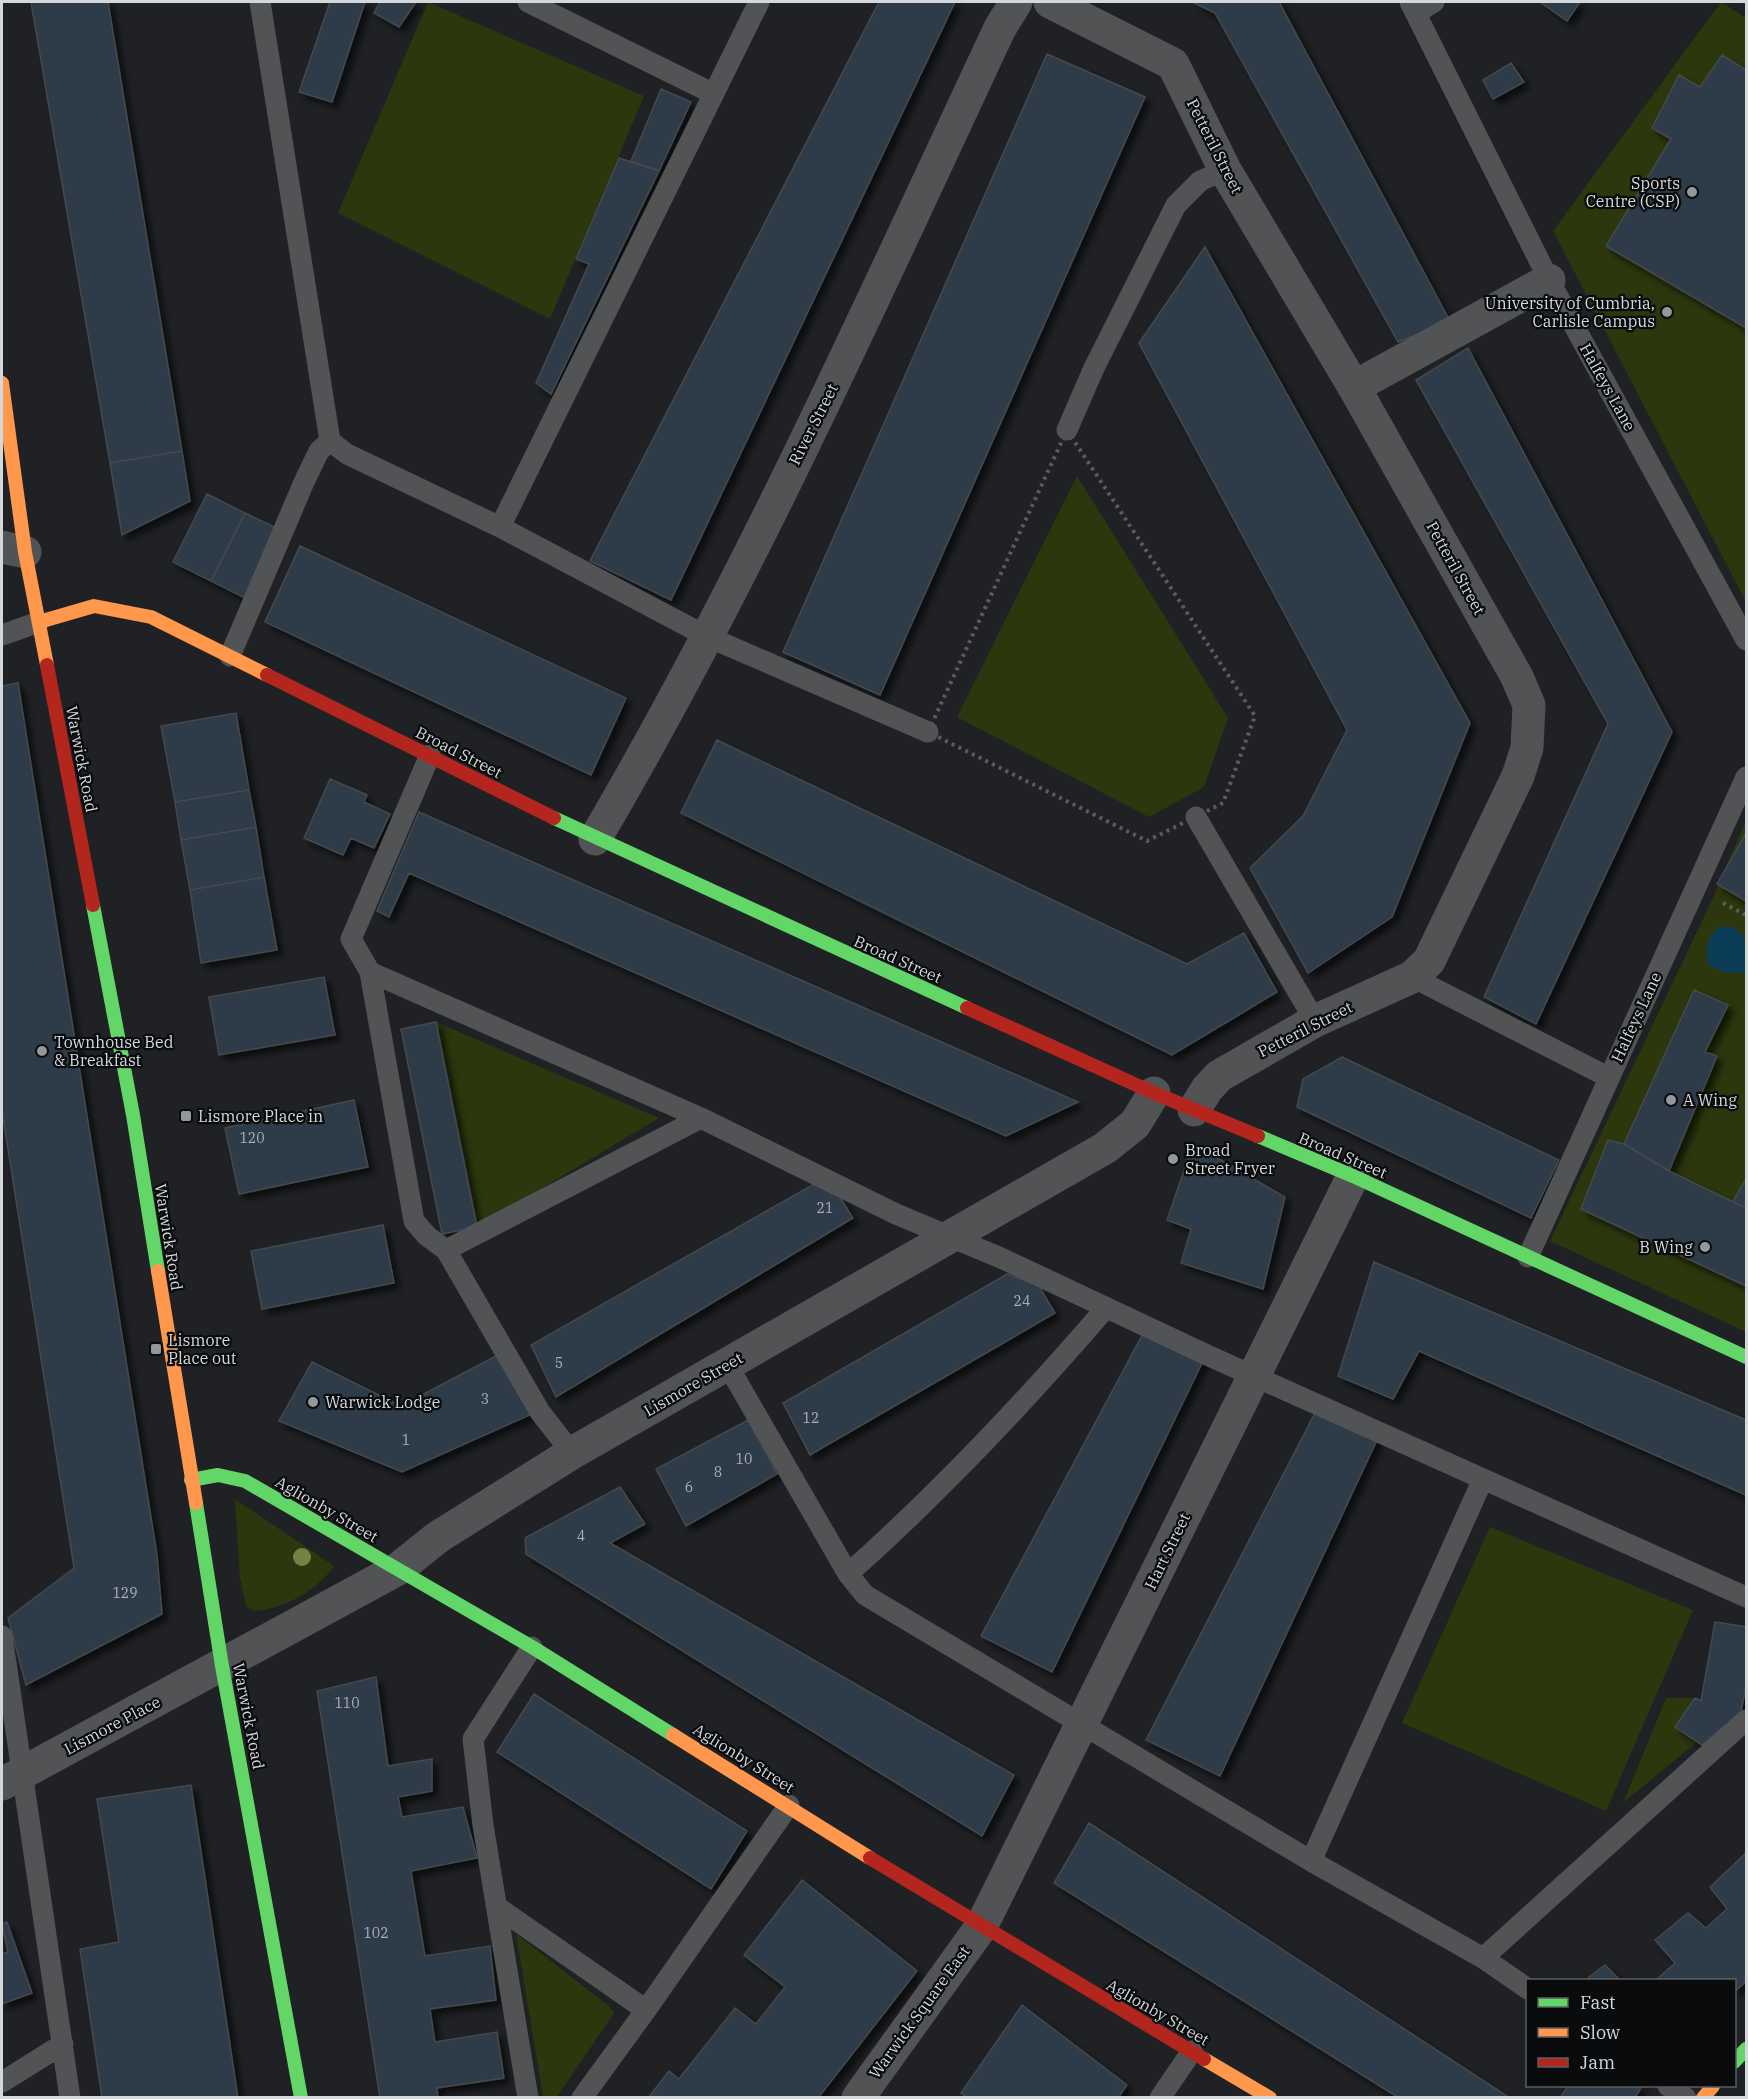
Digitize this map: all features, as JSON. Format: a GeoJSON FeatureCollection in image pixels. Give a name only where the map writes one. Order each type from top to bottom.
{"type":"FeatureCollection","features":[{"type":"Feature","properties":{"kind":"street","name":"River Street"},"geometry":{"type":"LineString","coordinates":[[595,839],[706,636],[848,355],[1000,28],[1016,2]]}},
{"type":"Feature","properties":{"kind":"street","name":"Petteril Street"},"geometry":{"type":"LineString","coordinates":[[1050,2],[1173,64],[1225,170],[1354,387],[1517,677],[1530,705],[1527,748],[1518,776],[1429,961],[1412,977],[1315,1021],[1219,1076],[1207,1089],[1194,1110]]}},
{"type":"Feature","properties":{"kind":"street"},"geometry":{"type":"LineString","coordinates":[[1354,387],[1549,280]]}},
{"type":"Feature","properties":{"kind":"street","name":"Warwick Road"},"geometry":{"type":"LineString","coordinates":[[2,383],[13,549],[39,622],[133,1114],[222,1666],[301,2097]]}},
{"type":"Feature","properties":{"kind":"street","name":"Broad Street"},"geometry":{"type":"LineString","coordinates":[[39,622],[94,606],[151,617],[595,839],[1154,1093],[1353,1176],[1746,1357]]}},
{"type":"Feature","properties":{"kind":"street","name":"Lismore Street"},"geometry":{"type":"LineString","coordinates":[[222,1666],[398,1569],[438,1537],[572,1453],[1105,1148],[1135,1124],[1154,1093]]}},
{"type":"Feature","properties":{"kind":"street","name":"Hart Street"},"geometry":{"type":"LineString","coordinates":[[981,1927],[1082,1726],[1252,1375],[1353,1176]]}},
{"type":"Feature","properties":{"kind":"street","name":"Aglionby Street"},"geometry":{"type":"LineString","coordinates":[[191,1480],[218,1475],[245,1480],[532,1647],[789,1805],[981,1927],[1270,2097]]}},
{"type":"Feature","properties":{"kind":"street","name":"Lismore Place"},"geometry":{"type":"LineString","coordinates":[[11,1779],[222,1666]]}},
{"type":"Feature","properties":{"kind":"street","name":"Warwick Square East"},"geometry":{"type":"LineString","coordinates":[[858,2097],[981,1927]]}},
{"type":"Feature","properties":{"kind":"lane"},"geometry":{"type":"LineString","coordinates":[[260,2],[324,421],[330,441],[347,454],[500,527],[706,636],[928,732]]}},
{"type":"Feature","properties":{"kind":"lane"},"geometry":{"type":"LineString","coordinates":[[528,2],[712,93]]}},
{"type":"Feature","properties":{"kind":"lane"},"geometry":{"type":"LineString","coordinates":[[500,527],[712,93],[759,2]]}},
{"type":"Feature","properties":{"kind":"lane"},"geometry":{"type":"LineString","coordinates":[[1413,8],[1434,2]]}},
{"type":"Feature","properties":{"kind":"lane","name":"Halfeys Lane"},"geometry":{"type":"LineString","coordinates":[[1413,8],[1549,280],[1746,640]]}},
{"type":"Feature","properties":{"kind":"lane"},"geometry":{"type":"LineString","coordinates":[[1067,430],[1094,368],[1176,205],[1200,181],[1225,170]]}},
{"type":"Feature","properties":{"kind":"lane"},"geometry":{"type":"LineString","coordinates":[[230,656],[304,482],[319,451],[330,441]]}},
{"type":"Feature","properties":{"kind":"lane"},"geometry":{"type":"LineString","coordinates":[[2,635],[39,622]]}},
{"type":"Feature","properties":{"kind":"lane"},"geometry":{"type":"LineString","coordinates":[[430,755],[351,939],[370,972],[414,1221],[446,1250],[540,1412],[572,1453]]}},
{"type":"Feature","properties":{"kind":"lane","name":"Halfeys Lane"},"geometry":{"type":"LineString","coordinates":[[1528,1257],[1746,777]]}},
{"type":"Feature","properties":{"kind":"lane"},"geometry":{"type":"LineString","coordinates":[[1196,817],[1315,1021]]}},
{"type":"Feature","properties":{"kind":"lane"},"geometry":{"type":"LineString","coordinates":[[370,972],[701,1118],[896,1214],[952,1237],[1106,1309],[1746,1598]]}},
{"type":"Feature","properties":{"kind":"lane"},"geometry":{"type":"LineString","coordinates":[[1412,977],[1608,1077]]}},
{"type":"Feature","properties":{"kind":"lane"},"geometry":{"type":"LineString","coordinates":[[446,1250],[701,1118]]}},
{"type":"Feature","properties":{"kind":"lane"},"geometry":{"type":"LineString","coordinates":[[848,1574],[908,1521],[1048,1375],[1106,1309]]}},
{"type":"Feature","properties":{"kind":"lane"},"geometry":{"type":"LineString","coordinates":[[727,1364],[848,1574],[865,1595],[1311,1861],[1483,1958],[1526,1988]]}},
{"type":"Feature","properties":{"kind":"lane"},"geometry":{"type":"LineString","coordinates":[[1311,1861],[1483,1479]]}},
{"type":"Feature","properties":{"kind":"lane"},"geometry":{"type":"LineString","coordinates":[[2,1636],[11,1779],[63,2044],[70,2097]]}},
{"type":"Feature","properties":{"kind":"lane"},"geometry":{"type":"LineString","coordinates":[[528,2097],[483,1825],[473,1739],[532,1647]]}},
{"type":"Feature","properties":{"kind":"lane"},"geometry":{"type":"LineString","coordinates":[[1483,1958],[1746,1720]]}},
{"type":"Feature","properties":{"kind":"lane"},"geometry":{"type":"LineString","coordinates":[[582,2097],[646,2010],[789,1805]]}},
{"type":"Feature","properties":{"kind":"lane"},"geometry":{"type":"LineString","coordinates":[[497,1907],[646,2010]]}},
{"type":"Feature","properties":{"kind":"lane"},"geometry":{"type":"LineString","coordinates":[[2,2082],[63,2044]]}},
{"type":"Feature","properties":{"kind":"lane"},"geometry":{"type":"LineString","coordinates":[[1160,2097],[1192,2051]]}},
{"type":"Feature","properties":{"kind":"lane"},"geometry":{"type":"LineString","coordinates":[[1671,2087],[1686,2097]]}},
{"type":"Feature","properties":{"kind":"path"},"geometry":{"type":"LineString","coordinates":[[1067,430],[1255,716],[1223,803],[1148,841],[928,732],[1067,430]]}},
{"type":"Feature","properties":{"kind":"green space"},"geometry":{"type":"Polygon","coordinates":[[[428,2],[644,96],[550,319],[338,213],[428,2]]]}},
{"type":"Feature","properties":{"kind":"green space","name":"University of Cumbria, Carlisle Campus"},"geometry":{"type":"Polygon","coordinates":[[[1721,2],[1746,18],[1746,602],[1553,231],[1721,2]]]}},
{"type":"Feature","properties":{"kind":"green space"},"geometry":{"type":"Polygon","coordinates":[[[1077,476],[1228,718],[1204,787],[1149,817],[957,717],[1077,476]]]}},
{"type":"Feature","properties":{"kind":"green space"},"geometry":{"type":"Polygon","coordinates":[[[1746,820],[1746,1332],[1550,1241],[1712,900],[1746,820]]]}},
{"type":"Feature","properties":{"kind":"green space"},"geometry":{"type":"Polygon","coordinates":[[[436,1022],[659,1118],[477,1227],[436,1022]]]}},
{"type":"Feature","properties":{"kind":"green space"},"geometry":{"type":"Polygon","coordinates":[[[235,1499],[334,1566],[319,1583],[299,1597],[276,1607],[253,1611],[246,1606],[240,1578],[235,1499]]]}},
{"type":"Feature","properties":{"kind":"green space"},"geometry":{"type":"Polygon","coordinates":[[[1490,1527],[1693,1610],[1606,1811],[1402,1723],[1490,1527]]]}},
{"type":"Feature","properties":{"kind":"green space"},"geometry":{"type":"Polygon","coordinates":[[[1666,1698],[1695,1698],[1675,1727],[1697,1742],[1623,1803],[1666,1698]]]}},
{"type":"Feature","properties":{"kind":"green space"},"geometry":{"type":"Polygon","coordinates":[[[516,1934],[609,2006],[614,2013],[557,2097],[543,2097],[516,1934]]]}},
{"type":"Feature","properties":{"kind":"water"},"geometry":{"type":"Polygon","coordinates":[[[1719,927],[1733,927],[1744,937],[1746,972],[1726,973],[1709,965],[1706,954],[1707,944],[1719,927]]]}},
{"type":"Feature","properties":{"kind":"building"},"geometry":{"type":"Polygon","coordinates":[[[31,2],[108,2],[182,451],[110,463],[31,2]]]}},
{"type":"Feature","properties":{"kind":"building"},"geometry":{"type":"Polygon","coordinates":[[[330,2],[365,2],[332,102],[299,92],[330,2]]]}},
{"type":"Feature","properties":{"kind":"building"},"geometry":{"type":"Polygon","coordinates":[[[380,2],[416,2],[399,27],[374,13],[380,2]]]}},
{"type":"Feature","properties":{"kind":"building"},"geometry":{"type":"Polygon","coordinates":[[[879,2],[955,2],[671,600],[590,561],[879,2]]]}},
{"type":"Feature","properties":{"kind":"building"},"geometry":{"type":"Polygon","coordinates":[[[1192,2],[1279,2],[1450,321],[1398,342],[1215,13],[1192,2]]]}},
{"type":"Feature","properties":{"kind":"building"},"geometry":{"type":"Polygon","coordinates":[[[1540,2],[1580,2],[1567,21],[1540,2]]]}},
{"type":"Feature","properties":{"kind":"building"},"geometry":{"type":"Polygon","coordinates":[[[1047,54],[1145,97],[880,695],[783,652],[1047,54]]]}},
{"type":"Feature","properties":{"kind":"building","name":"Sports Centre (CSP)"},"geometry":{"type":"Polygon","coordinates":[[[1722,55],[1746,70],[1746,328],[1606,246],[1671,139],[1652,128],[1679,75],[1700,87],[1722,55]]]}},
{"type":"Feature","properties":{"kind":"building"},"geometry":{"type":"Polygon","coordinates":[[[1511,63],[1524,82],[1493,99],[1483,80],[1511,63]]]}},
{"type":"Feature","properties":{"kind":"building"},"geometry":{"type":"Polygon","coordinates":[[[661,89],[691,102],[659,171],[631,161],[661,89]]]}},
{"type":"Feature","properties":{"kind":"building"},"geometry":{"type":"Polygon","coordinates":[[[619,158],[659,171],[551,394],[536,383],[589,264],[576,259],[619,158]]]}},
{"type":"Feature","properties":{"kind":"building"},"geometry":{"type":"Polygon","coordinates":[[[1205,247],[1470,723],[1392,917],[1308,973],[1250,868],[1303,816],[1347,730],[1139,343],[1205,247]]]}},
{"type":"Feature","properties":{"kind":"building"},"geometry":{"type":"Polygon","coordinates":[[[1468,348],[1672,732],[1536,1024],[1484,997],[1608,724],[1416,380],[1468,348]]]}},
{"type":"Feature","properties":{"kind":"building"},"geometry":{"type":"Polygon","coordinates":[[[182,451],[190,501],[122,535],[110,463],[182,451]]]}},
{"type":"Feature","properties":{"kind":"building"},"geometry":{"type":"Polygon","coordinates":[[[207,494],[245,513],[211,581],[173,562],[207,494]]]}},
{"type":"Feature","properties":{"kind":"building"},"geometry":{"type":"Polygon","coordinates":[[[245,513],[283,531],[249,600],[211,581],[245,513]]]}},
{"type":"Feature","properties":{"kind":"building"},"geometry":{"type":"Polygon","coordinates":[[[300,546],[626,698],[591,775],[265,622],[300,546]]]}},
{"type":"Feature","properties":{"kind":"building"},"geometry":{"type":"Polygon","coordinates":[[[18,683],[157,1555],[162,1614],[26,1685],[8,1618],[74,1568],[2,1111],[2,686],[18,683]]]}},
{"type":"Feature","properties":{"kind":"building"},"geometry":{"type":"Polygon","coordinates":[[[236,713],[249,790],[175,802],[161,726],[236,713]]]}},
{"type":"Feature","properties":{"kind":"building"},"geometry":{"type":"Polygon","coordinates":[[[717,740],[1187,964],[1244,933],[1277,992],[1172,1055],[681,813],[717,740]]]}},
{"type":"Feature","properties":{"kind":"building"},"geometry":{"type":"Polygon","coordinates":[[[330,779],[367,795],[364,802],[390,814],[374,848],[351,838],[343,855],[304,838],[330,779]]]}},
{"type":"Feature","properties":{"kind":"building"},"geometry":{"type":"Polygon","coordinates":[[[249,790],[256,827],[181,840],[175,802],[249,790]]]}},
{"type":"Feature","properties":{"kind":"building"},"geometry":{"type":"Polygon","coordinates":[[[419,812],[1078,1102],[1006,1136],[409,873],[389,917],[377,911],[419,812]]]}},
{"type":"Feature","properties":{"kind":"building"},"geometry":{"type":"Polygon","coordinates":[[[256,827],[264,877],[190,890],[181,840],[256,827]]]}},
{"type":"Feature","properties":{"kind":"building"},"geometry":{"type":"Polygon","coordinates":[[[1746,833],[1746,901],[1717,884],[1746,833]]]}},
{"type":"Feature","properties":{"kind":"building"},"geometry":{"type":"Polygon","coordinates":[[[264,877],[277,950],[201,963],[190,890],[264,877]]]}},
{"type":"Feature","properties":{"kind":"building"},"geometry":{"type":"Polygon","coordinates":[[[324,977],[335,1035],[219,1055],[209,997],[324,977]]]}},
{"type":"Feature","properties":{"kind":"building","name":"A Wing"},"geometry":{"type":"Polygon","coordinates":[[[1694,990],[1728,1005],[1705,1052],[1717,1056],[1669,1171],[1624,1144],[1694,990]]]}},
{"type":"Feature","properties":{"kind":"building"},"geometry":{"type":"Polygon","coordinates":[[[436,1022],[477,1227],[442,1234],[401,1029],[436,1022]]]}},
{"type":"Feature","properties":{"kind":"building"},"geometry":{"type":"Polygon","coordinates":[[[1342,1057],[1559,1160],[1531,1218],[1297,1107],[1303,1079],[1342,1057]]]}},
{"type":"Feature","properties":{"kind":"building"},"geometry":{"type":"Polygon","coordinates":[[[354,1100],[368,1167],[239,1194],[225,1128],[354,1100]]]}},
{"type":"Feature","properties":{"kind":"building","name":"B Wing"},"geometry":{"type":"Polygon","coordinates":[[[1608,1140],[1624,1144],[1669,1171],[1746,1208],[1746,1286],[1581,1209],[1608,1140]]]}},
{"type":"Feature","properties":{"kind":"building"},"geometry":{"type":"Polygon","coordinates":[[[1193,1144],[1285,1197],[1263,1289],[1181,1263],[1191,1229],[1167,1220],[1193,1144]]]}},
{"type":"Feature","properties":{"kind":"building"},"geometry":{"type":"Polygon","coordinates":[[[1746,1178],[1746,1208],[1733,1202],[1746,1178]]]}},
{"type":"Feature","properties":{"kind":"building"},"geometry":{"type":"Polygon","coordinates":[[[814,1184],[840,1197],[853,1218],[556,1397],[531,1345],[814,1184]]]}},
{"type":"Feature","properties":{"kind":"building"},"geometry":{"type":"Polygon","coordinates":[[[383,1225],[394,1283],[262,1309],[251,1251],[383,1225]]]}},
{"type":"Feature","properties":{"kind":"building"},"geometry":{"type":"Polygon","coordinates":[[[1374,1262],[1746,1420],[1746,1495],[1419,1351],[1393,1399],[1338,1376],[1374,1262]]]}},
{"type":"Feature","properties":{"kind":"building"},"geometry":{"type":"Polygon","coordinates":[[[1007,1274],[1039,1286],[1055,1313],[810,1455],[783,1403],[1007,1274]]]}},
{"type":"Feature","properties":{"kind":"building"},"geometry":{"type":"Polygon","coordinates":[[[1145,1330],[1206,1355],[1052,1672],[981,1636],[1145,1330]]]}},
{"type":"Feature","properties":{"kind":"building"},"geometry":{"type":"Polygon","coordinates":[[[498,1355],[534,1413],[402,1472],[279,1421],[312,1362],[401,1406],[498,1355]]]}},
{"type":"Feature","properties":{"kind":"building"},"geometry":{"type":"Polygon","coordinates":[[[1316,1411],[1378,1438],[1220,1776],[1146,1740],[1316,1411]]]}},
{"type":"Feature","properties":{"kind":"building"},"geometry":{"type":"Polygon","coordinates":[[[748,1420],[777,1474],[686,1526],[656,1469],[748,1420]]]}},
{"type":"Feature","properties":{"kind":"building"},"geometry":{"type":"Polygon","coordinates":[[[620,1487],[645,1524],[610,1543],[1014,1775],[982,1836],[526,1554],[525,1538],[620,1487]]]}},
{"type":"Feature","properties":{"kind":"building"},"geometry":{"type":"Polygon","coordinates":[[[1715,1622],[1746,1627],[1746,1686],[1741,1712],[1702,1745],[1675,1727],[1695,1698],[1701,1701],[1715,1622]]]}},
{"type":"Feature","properties":{"kind":"building"},"geometry":{"type":"Polygon","coordinates":[[[376,1677],[388,1766],[432,1759],[432,1791],[398,1797],[402,1817],[463,1807],[477,1858],[411,1871],[425,1956],[490,1946],[496,2000],[430,2009],[435,2042],[497,2032],[504,2078],[437,2088],[438,2098],[380,2098],[317,1691],[376,1677]]]}},
{"type":"Feature","properties":{"kind":"building"},"geometry":{"type":"Polygon","coordinates":[[[534,1694],[747,1831],[711,1889],[497,1752],[534,1694]]]}},
{"type":"Feature","properties":{"kind":"building"},"geometry":{"type":"Polygon","coordinates":[[[191,1785],[238,2098],[102,2098],[80,1949],[119,1942],[97,1799],[191,1785]]]}},
{"type":"Feature","properties":{"kind":"building"},"geometry":{"type":"Polygon","coordinates":[[[1089,1823],[1510,2098],[1399,2098],[1054,1883],[1089,1823]]]}},
{"type":"Feature","properties":{"kind":"building"},"geometry":{"type":"Polygon","coordinates":[[[1746,1853],[1746,1982],[1736,1990],[1736,1979],[1657,1979],[1675,1963],[1655,1940],[1688,1913],[1706,1928],[1727,1909],[1710,1887],[1746,1853]]]}},
{"type":"Feature","properties":{"kind":"building"},"geometry":{"type":"Polygon","coordinates":[[[802,1880],[917,1971],[818,2098],[648,2098],[669,2071],[679,2079],[735,2008],[756,2024],[785,1987],[744,1955],[802,1880]]]}},
{"type":"Feature","properties":{"kind":"building"},"geometry":{"type":"Polygon","coordinates":[[[7,1922],[32,1993],[2,2004],[2,1954],[8,1952],[2,1924],[7,1922]]]}},
{"type":"Feature","properties":{"kind":"building"},"geometry":{"type":"Polygon","coordinates":[[[1605,1965],[1619,1979],[1590,1979],[1588,1978],[1605,1965]]]}},
{"type":"Feature","properties":{"kind":"building"},"geometry":{"type":"Polygon","coordinates":[[[1022,2005],[1127,2085],[1118,2098],[968,2098],[961,2093],[1022,2005]]]}},
{"type":"Feature","properties":{"kind":"building"},"geometry":{"type":"Polygon","coordinates":[[[1567,2087],[1641,2087],[1635,2098],[1560,2098],[1567,2087]]]}},
{"type":"Feature","properties":{"kind":"traffic: fast"},"geometry":{"type":"LineString","coordinates":[[554,818],[967,1008]]}},
{"type":"Feature","properties":{"kind":"traffic: fast"},"geometry":{"type":"LineString","coordinates":[[93,905],[133,1115],[158,1271]]}},
{"type":"Feature","properties":{"kind":"traffic: fast"},"geometry":{"type":"LineString","coordinates":[[1258,1136],[1353,1176],[1746,1357]]}},
{"type":"Feature","properties":{"kind":"traffic: fast"},"geometry":{"type":"LineString","coordinates":[[191,1480],[218,1475],[245,1481],[532,1647],[673,1735]]}},
{"type":"Feature","properties":{"kind":"traffic: fast"},"geometry":{"type":"LineString","coordinates":[[196,1503],[222,1666],[301,2098]]}},
{"type":"Feature","properties":{"kind":"traffic: fast"},"geometry":{"type":"LineString","coordinates":[[1736,2060],[1746,2049]]}},
{"type":"Feature","properties":{"kind":"traffic: slow"},"geometry":{"type":"LineString","coordinates":[[2,383],[25,552],[47,665]]}},
{"type":"Feature","properties":{"kind":"traffic: slow"},"geometry":{"type":"LineString","coordinates":[[39,622],[94,606],[151,617],[267,675]]}},
{"type":"Feature","properties":{"kind":"traffic: slow"},"geometry":{"type":"LineString","coordinates":[[158,1271],[196,1503]]}},
{"type":"Feature","properties":{"kind":"traffic: slow"},"geometry":{"type":"LineString","coordinates":[[673,1735],[870,1858]]}},
{"type":"Feature","properties":{"kind":"traffic: slow"},"geometry":{"type":"LineString","coordinates":[[1204,2059],[1270,2098]]}},
{"type":"Feature","properties":{"kind":"traffic: slow"},"geometry":{"type":"LineString","coordinates":[[1703,2098],[1712,2087]]}},
{"type":"Feature","properties":{"kind":"traffic: jam"},"geometry":{"type":"LineString","coordinates":[[47,665],[93,905]]}},
{"type":"Feature","properties":{"kind":"traffic: jam"},"geometry":{"type":"LineString","coordinates":[[267,675],[554,818]]}},
{"type":"Feature","properties":{"kind":"traffic: jam"},"geometry":{"type":"LineString","coordinates":[[967,1008],[1154,1093],[1258,1136]]}},
{"type":"Feature","properties":{"kind":"traffic: jam"},"geometry":{"type":"LineString","coordinates":[[870,1858],[1204,2059]]}},
{"type":"Feature","properties":{"kind":"place","name":"Sports Centre (CSP)"},"geometry":{"type":"Point","coordinates":[1692,192]}},
{"type":"Feature","properties":{"kind":"place","name":"University of Cumbria, Carlisle Campus"},"geometry":{"type":"Point","coordinates":[1667,312]}},
{"type":"Feature","properties":{"kind":"place","name":"Townhouse Bed & Breakfast"},"geometry":{"type":"Point","coordinates":[42,1051]}},
{"type":"Feature","properties":{"kind":"place","name":"A Wing"},"geometry":{"type":"Point","coordinates":[1671,1100]}},
{"type":"Feature","properties":{"kind":"place","name":"Lismore Place in"},"geometry":{"type":"Point","coordinates":[186,1116]}},
{"type":"Feature","properties":{"kind":"place","name":"Broad Street Fryer"},"geometry":{"type":"Point","coordinates":[1173,1159]}},
{"type":"Feature","properties":{"kind":"place","name":"B Wing"},"geometry":{"type":"Point","coordinates":[1705,1247]}},
{"type":"Feature","properties":{"kind":"place","name":"Lismore Place out"},"geometry":{"type":"Point","coordinates":[156,1349]}},
{"type":"Feature","properties":{"kind":"place","name":"Warwick Lodge"},"geometry":{"type":"Point","coordinates":[313,1402]}}]}
